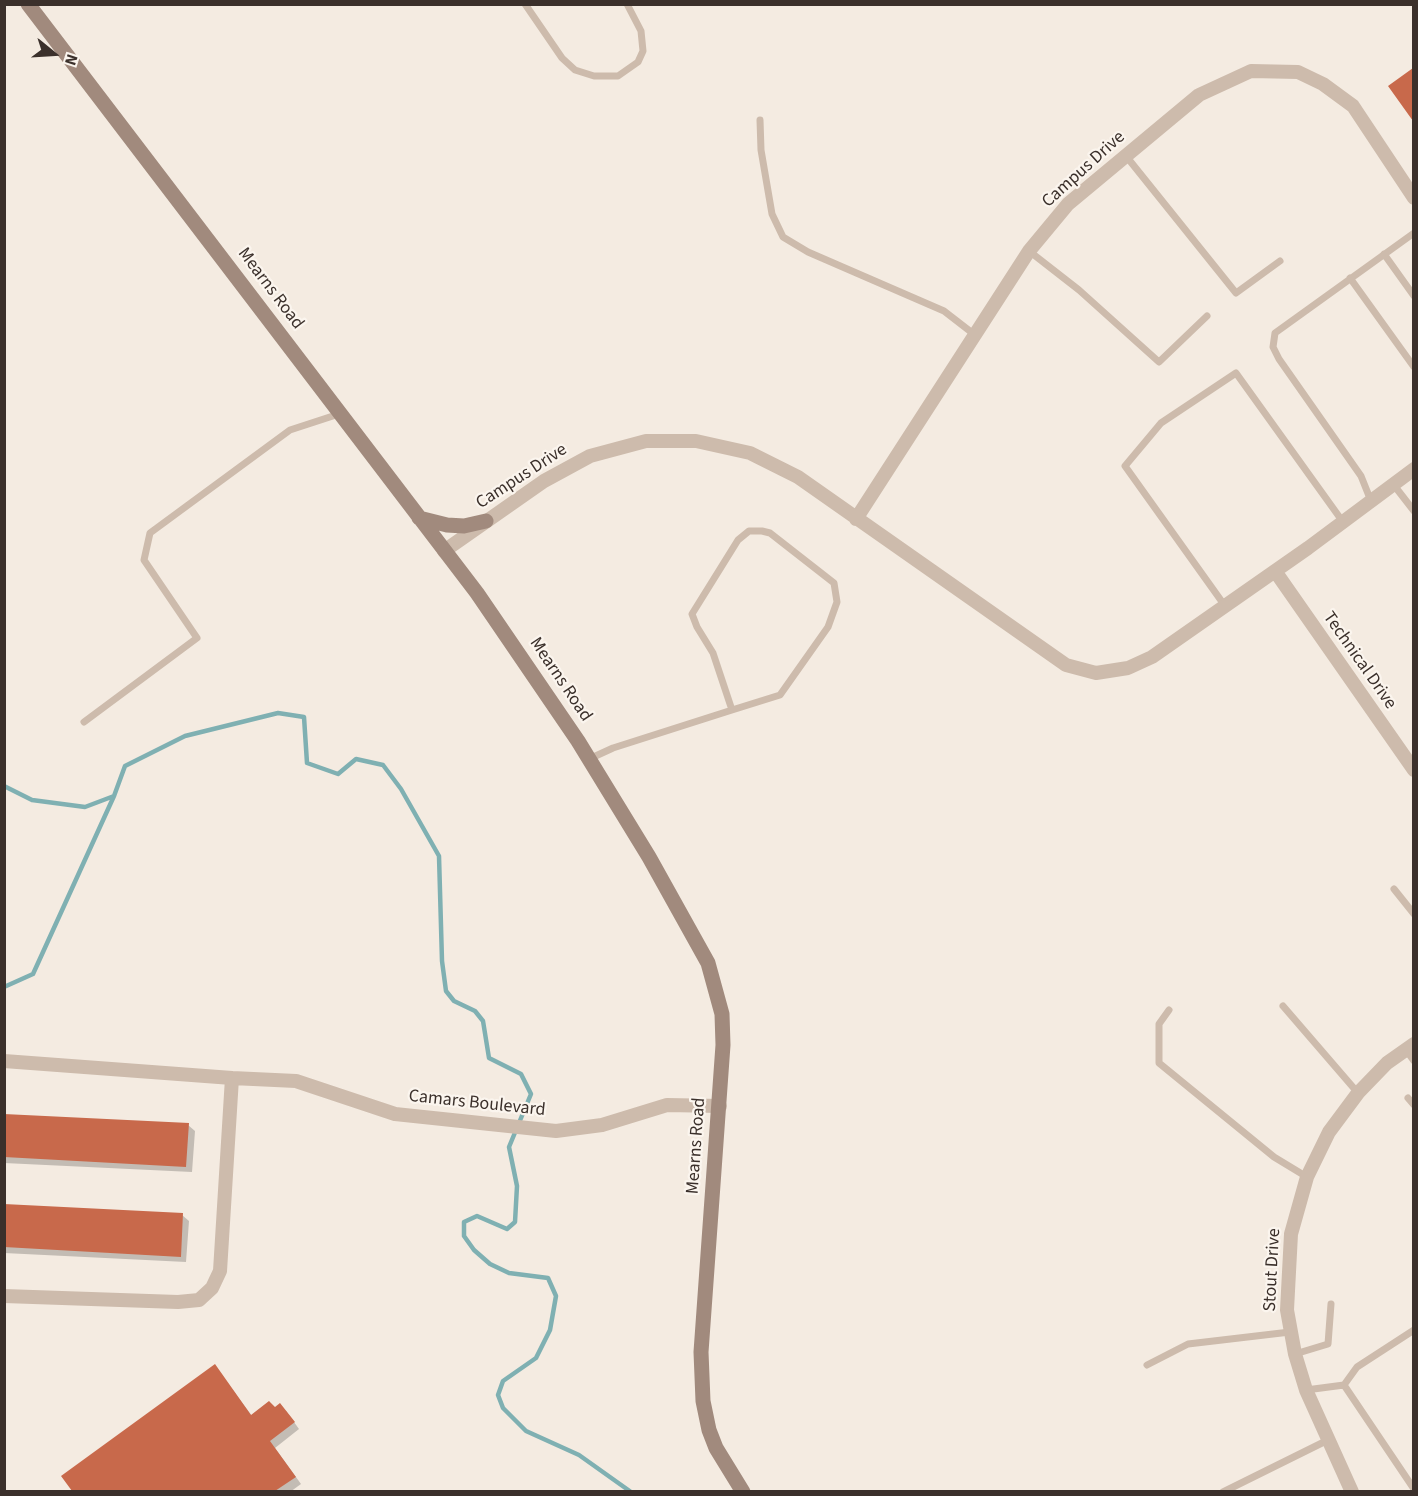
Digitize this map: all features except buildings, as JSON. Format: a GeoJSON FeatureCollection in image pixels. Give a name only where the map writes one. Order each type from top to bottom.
{"type":"FeatureCollection","features":[{"type":"Feature","properties":{"kind":"street","name":"Mearns Road"},"geometry":{"type":"LineString","coordinates":[[28,4],[444,551],[539,681],[649,857],[708,963],[722,1014],[723,1045],[701,1352],[703,1401],[709,1430],[716,1448],[743,1491]]}},
{"type":"Feature","properties":{"kind":"street","name":"Campus Drive"},"geometry":{"type":"LineString","coordinates":[[856,519],[1029,250],[1068,204],[1199,95],[1225,81],[1251,71],[1298,72],[1323,84],[1353,106],[1413,198]]}},
{"type":"Feature","properties":{"kind":"street","name":"Campus Drive"},"geometry":{"type":"LineString","coordinates":[[444,551],[544,482],[590,456],[646,441],[696,441],[750,453],[798,477],[1066,665],[1096,673],[1128,668],[1152,657],[1275,571],[1413,469]]}},
{"type":"Feature","properties":{"kind":"street"},"geometry":{"type":"LineString","coordinates":[[419,518],[447,525],[464,526],[486,521]]}},
{"type":"Feature","properties":{"kind":"street","name":"Technical Drive"},"geometry":{"type":"LineString","coordinates":[[1275,571],[1413,770]]}},
{"type":"Feature","properties":{"kind":"street","name":"Stout Drive"},"geometry":{"type":"LineString","coordinates":[[1352,1491],[1306,1390],[1295,1354],[1290,1332],[1287,1291],[1291,1234],[1307,1177],[1329,1132],[1358,1093],[1387,1063],[1411,1052]]}},
{"type":"Feature","properties":{"kind":"street","name":"Camars Boulevard"},"geometry":{"type":"LineString","coordinates":[[4,1061],[296,1082],[396,1114],[556,1131],[602,1125],[667,1105],[720,1106]]}},
{"type":"Feature","properties":{"kind":"street"},"geometry":{"type":"LineString","coordinates":[[4,1296],[178,1302],[199,1300],[212,1288],[220,1271],[232,1078]]}},
{"type":"Feature","properties":{"kind":"lane"},"geometry":{"type":"LineString","coordinates":[[525,4],[562,58],[575,70],[594,76],[618,76],[638,62],[643,51],[640,31],[627,4]]}},
{"type":"Feature","properties":{"kind":"lane"},"geometry":{"type":"LineString","coordinates":[[760,120],[761,150],[772,214],[783,237],[808,252],[944,311],[975,335]]}},
{"type":"Feature","properties":{"kind":"lane"},"geometry":{"type":"LineString","coordinates":[[1126,156],[1236,293],[1280,261]]}},
{"type":"Feature","properties":{"kind":"lane"},"geometry":{"type":"LineString","coordinates":[[1371,501],[1361,476],[1273,347],[1275,333],[1413,232]]}},
{"type":"Feature","properties":{"kind":"lane"},"geometry":{"type":"LineString","coordinates":[[1029,250],[1079,290],[1159,362],[1207,316]]}},
{"type":"Feature","properties":{"kind":"lane"},"geometry":{"type":"LineString","coordinates":[[1384,254],[1413,296]]}},
{"type":"Feature","properties":{"kind":"lane"},"geometry":{"type":"LineString","coordinates":[[1350,278],[1413,367]]}},
{"type":"Feature","properties":{"kind":"lane"},"geometry":{"type":"LineString","coordinates":[[1226,606],[1125,466],[1161,423],[1236,373],[1343,522]]}},
{"type":"Feature","properties":{"kind":"lane"},"geometry":{"type":"LineString","coordinates":[[84,722],[197,638],[144,560],[150,534],[290,430],[339,414]]}},
{"type":"Feature","properties":{"kind":"lane"},"geometry":{"type":"LineString","coordinates":[[1393,484],[1413,511]]}},
{"type":"Feature","properties":{"kind":"lane"},"geometry":{"type":"LineString","coordinates":[[589,759],[613,748],[780,695],[828,627],[837,602],[834,583],[770,533],[762,531],[749,531],[738,540],[693,614],[697,627],[713,653],[732,710]]}},
{"type":"Feature","properties":{"kind":"lane"},"geometry":{"type":"LineString","coordinates":[[1394,889],[1413,914]]}},
{"type":"Feature","properties":{"kind":"lane"},"geometry":{"type":"LineString","coordinates":[[1283,1006],[1358,1093]]}},
{"type":"Feature","properties":{"kind":"lane"},"geometry":{"type":"LineString","coordinates":[[1169,1010],[1159,1024],[1159,1063],[1274,1157],[1307,1177]]}},
{"type":"Feature","properties":{"kind":"lane"},"geometry":{"type":"LineString","coordinates":[[1408,1098],[1413,1105]]}},
{"type":"Feature","properties":{"kind":"lane"},"geometry":{"type":"LineString","coordinates":[[1295,1354],[1328,1344],[1331,1304]]}},
{"type":"Feature","properties":{"kind":"lane"},"geometry":{"type":"LineString","coordinates":[[1306,1390],[1344,1385],[1357,1367],[1413,1330]]}},
{"type":"Feature","properties":{"kind":"lane"},"geometry":{"type":"LineString","coordinates":[[1147,1365],[1188,1344],[1290,1332]]}},
{"type":"Feature","properties":{"kind":"lane"},"geometry":{"type":"LineString","coordinates":[[1344,1385],[1413,1489]]}},
{"type":"Feature","properties":{"kind":"lane"},"geometry":{"type":"LineString","coordinates":[[1223,1491],[1328,1440]]}},
{"type":"Feature","properties":{"kind":"waterway"},"geometry":{"type":"LineString","coordinates":[[4,987],[33,974],[114,796],[125,766],[185,736],[278,713],[304,717],[307,763],[338,774],[356,759],[383,765],[401,789],[439,856],[442,961],[446,991],[454,1001],[475,1011],[483,1021],[489,1058],[521,1074],[531,1094],[509,1147],[517,1186],[515,1222],[507,1229],[477,1216],[464,1222],[464,1236],[474,1250],[490,1264],[509,1273],[548,1278],[556,1296],[550,1330],[536,1358],[503,1381],[498,1395],[503,1408],[526,1431],[579,1455],[631,1492]]}},
{"type":"Feature","properties":{"kind":"waterway"},"geometry":{"type":"LineString","coordinates":[[4,786],[32,800],[85,807],[114,796]]}}]}
